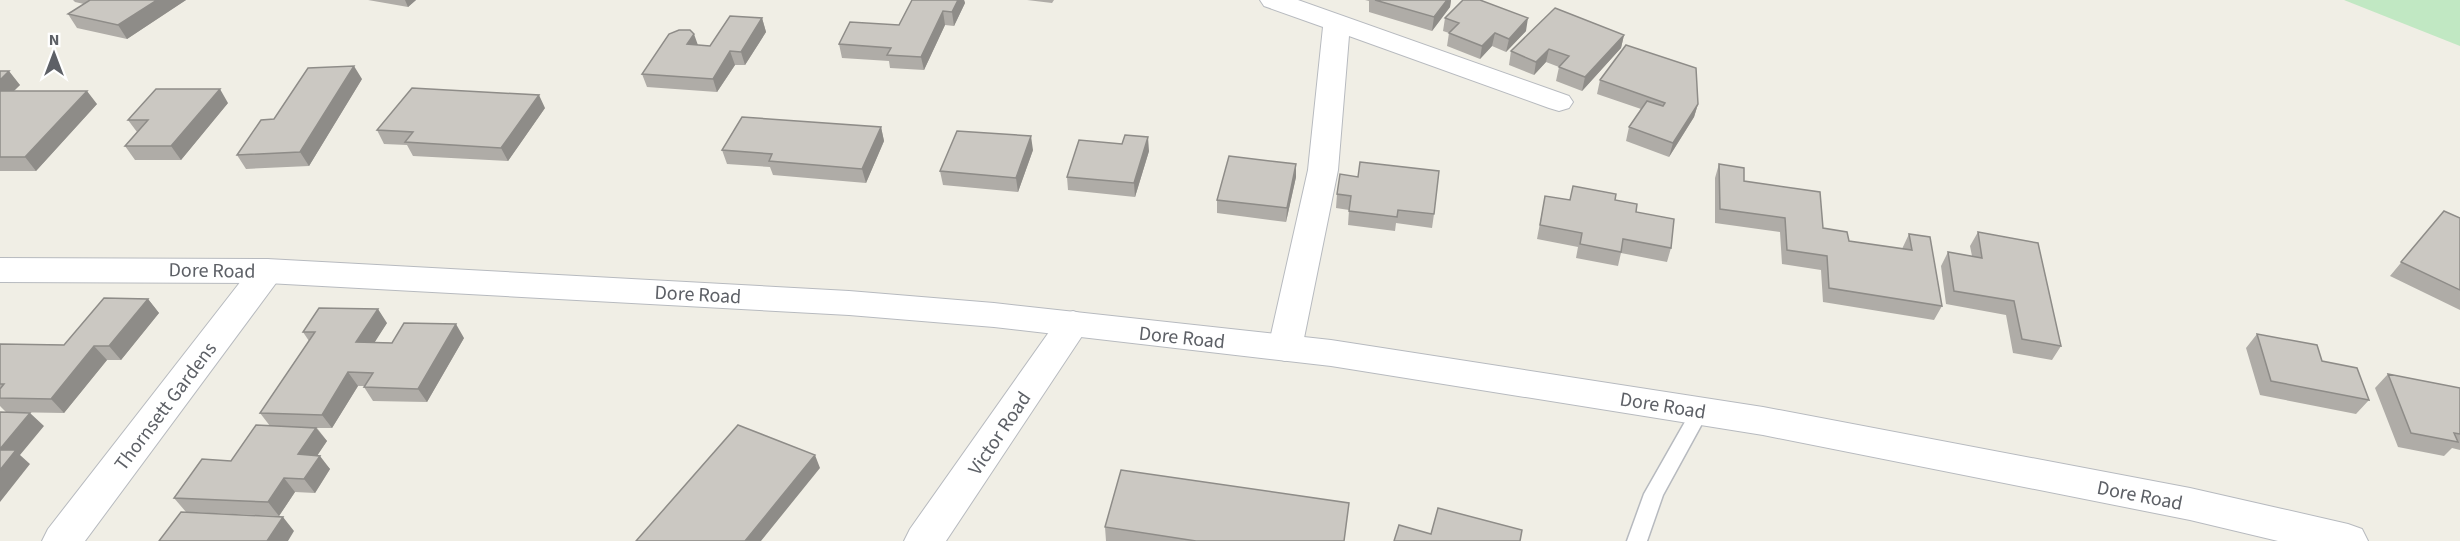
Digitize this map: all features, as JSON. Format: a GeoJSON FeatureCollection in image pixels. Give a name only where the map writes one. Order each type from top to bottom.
{"type":"FeatureCollection","features":[{"type":"Feature","properties":{"kind":"street"},"geometry":{"type":"LineString","coordinates":[[1273,0],[1559,102]]}},
{"type":"Feature","properties":{"kind":"street"},"geometry":{"type":"LineString","coordinates":[[1285,348],[1323,170],[1337,22]]}},
{"type":"Feature","properties":{"kind":"street","name":"Dore Road"},"geometry":{"type":"LineString","coordinates":[[0,270],[267,271],[849,303],[1331,352],[1700,411],[2190,504],[2348,541]]}},
{"type":"Feature","properties":{"kind":"street","name":"Thornsett Gardens"},"geometry":{"type":"LineString","coordinates":[[62,541],[267,271]]}},
{"type":"Feature","properties":{"kind":"street","name":"Victor Road"},"geometry":{"type":"LineString","coordinates":[[924,541],[1073,324]]}},
{"type":"Feature","properties":{"kind":"lane"},"geometry":{"type":"LineString","coordinates":[[1637,541],[1654,494],[1700,411]]}},
{"type":"Feature","properties":{"kind":"green space"},"geometry":{"type":"Polygon","coordinates":[[[2344,0],[2460,0],[2460,46],[2344,0]]]}},
{"type":"Feature","properties":{"kind":"building"},"geometry":{"type":"Polygon","coordinates":[[[90,0],[157,0],[118,25],[68,14],[90,0]]]}},
{"type":"Feature","properties":{"kind":"building"},"geometry":{"type":"Polygon","coordinates":[[[912,0],[958,0],[952,12],[943,11],[921,57],[887,55],[891,48],[839,44],[850,22],[899,25],[912,0]]]}},
{"type":"Feature","properties":{"kind":"building"},"geometry":{"type":"Polygon","coordinates":[[[1375,0],[1447,0],[1434,17],[1375,0]]]}},
{"type":"Feature","properties":{"kind":"building"},"geometry":{"type":"Polygon","coordinates":[[[1463,0],[1480,0],[1528,18],[1509,39],[1495,33],[1482,46],[1449,33],[1459,23],[1445,18],[1463,0]]]}},
{"type":"Feature","properties":{"kind":"building"},"geometry":{"type":"Polygon","coordinates":[[[1555,8],[1624,35],[1585,77],[1559,67],[1569,56],[1549,49],[1536,62],[1511,51],[1555,8]]]}},
{"type":"Feature","properties":{"kind":"building"},"geometry":{"type":"Polygon","coordinates":[[[730,16],[762,18],[741,52],[730,51],[713,79],[642,74],[669,34],[679,30],[690,30],[694,34],[687,44],[710,46],[730,16]]]}},
{"type":"Feature","properties":{"kind":"building"},"geometry":{"type":"Polygon","coordinates":[[[1626,45],[1696,68],[1698,104],[1673,143],[1629,127],[1647,101],[1663,106],[1665,103],[1600,80],[1626,45]]]}},
{"type":"Feature","properties":{"kind":"building"},"geometry":{"type":"Polygon","coordinates":[[[354,66],[300,152],[237,155],[261,120],[274,119],[308,68],[354,66]]]}},
{"type":"Feature","properties":{"kind":"building"},"geometry":{"type":"Polygon","coordinates":[[[0,71],[9,71],[0,80],[0,71]]]}},
{"type":"Feature","properties":{"kind":"building"},"geometry":{"type":"Polygon","coordinates":[[[412,88],[539,95],[501,148],[405,142],[413,132],[377,130],[412,88]]]}},
{"type":"Feature","properties":{"kind":"building"},"geometry":{"type":"Polygon","coordinates":[[[156,89],[220,89],[171,146],[125,146],[148,120],[128,120],[156,89]]]}},
{"type":"Feature","properties":{"kind":"building"},"geometry":{"type":"Polygon","coordinates":[[[0,91],[87,91],[25,157],[0,157],[0,91]]]}},
{"type":"Feature","properties":{"kind":"building"},"geometry":{"type":"Polygon","coordinates":[[[742,117],[881,127],[862,169],[769,161],[772,154],[722,150],[742,117]]]}},
{"type":"Feature","properties":{"kind":"building"},"geometry":{"type":"Polygon","coordinates":[[[957,131],[1031,136],[1016,178],[940,171],[957,131]]]}},
{"type":"Feature","properties":{"kind":"building"},"geometry":{"type":"Polygon","coordinates":[[[1125,135],[1148,137],[1134,183],[1067,177],[1079,140],[1122,144],[1125,135]]]}},
{"type":"Feature","properties":{"kind":"building"},"geometry":{"type":"Polygon","coordinates":[[[1229,156],[1296,164],[1287,208],[1217,200],[1229,156]]]}},
{"type":"Feature","properties":{"kind":"building"},"geometry":{"type":"Polygon","coordinates":[[[1360,162],[1439,171],[1434,214],[1398,210],[1397,217],[1349,211],[1351,196],[1337,194],[1340,174],[1358,177],[1360,162]]]}},
{"type":"Feature","properties":{"kind":"building"},"geometry":{"type":"Polygon","coordinates":[[[1719,164],[1744,168],[1744,181],[1820,192],[1823,228],[1847,232],[1849,241],[1912,250],[1909,234],[1930,237],[1942,306],[1829,288],[1827,256],[1787,250],[1785,218],[1720,209],[1719,164]]]}},
{"type":"Feature","properties":{"kind":"building"},"geometry":{"type":"Polygon","coordinates":[[[1573,186],[1616,194],[1615,200],[1637,204],[1636,212],[1674,219],[1671,248],[1623,239],[1621,252],[1580,244],[1582,233],[1540,225],[1545,196],[1570,200],[1573,186]]]}},
{"type":"Feature","properties":{"kind":"building"},"geometry":{"type":"Polygon","coordinates":[[[2444,211],[2460,218],[2460,290],[2401,262],[2444,211]]]}},
{"type":"Feature","properties":{"kind":"building"},"geometry":{"type":"Polygon","coordinates":[[[1978,232],[2038,243],[2061,346],[2022,339],[2014,301],[1954,291],[1948,252],[1982,258],[1978,232]]]}},
{"type":"Feature","properties":{"kind":"building"},"geometry":{"type":"Polygon","coordinates":[[[104,298],[148,299],[109,346],[94,346],[51,399],[0,398],[0,389],[4,384],[0,384],[0,344],[64,345],[104,298]]]}},
{"type":"Feature","properties":{"kind":"building"},"geometry":{"type":"Polygon","coordinates":[[[319,308],[378,309],[356,342],[392,343],[404,323],[456,324],[418,389],[364,387],[373,373],[348,372],[322,415],[260,413],[315,332],[303,332],[319,308]]]}},
{"type":"Feature","properties":{"kind":"building"},"geometry":{"type":"Polygon","coordinates":[[[2257,334],[2317,345],[2322,361],[2357,368],[2369,400],[2271,381],[2257,334]]]}},
{"type":"Feature","properties":{"kind":"building"},"geometry":{"type":"Polygon","coordinates":[[[2388,374],[2460,388],[2460,434],[2454,433],[2458,442],[2411,433],[2388,374]]]}},
{"type":"Feature","properties":{"kind":"building"},"geometry":{"type":"Polygon","coordinates":[[[0,412],[30,413],[0,449],[0,412]]]}},
{"type":"Feature","properties":{"kind":"building"},"geometry":{"type":"Polygon","coordinates":[[[256,425],[316,428],[298,454],[320,456],[304,479],[284,478],[268,502],[174,498],[202,459],[231,461],[256,425]]]}},
{"type":"Feature","properties":{"kind":"building"},"geometry":{"type":"Polygon","coordinates":[[[738,425],[815,455],[745,541],[636,541],[738,425]]]}},
{"type":"Feature","properties":{"kind":"building"},"geometry":{"type":"Polygon","coordinates":[[[0,450],[16,450],[0,470],[0,450]]]}},
{"type":"Feature","properties":{"kind":"building"},"geometry":{"type":"Polygon","coordinates":[[[1121,470],[1349,503],[1344,541],[1196,541],[1105,527],[1121,470]]]}},
{"type":"Feature","properties":{"kind":"building"},"geometry":{"type":"Polygon","coordinates":[[[1438,508],[1522,530],[1520,541],[1394,541],[1399,525],[1431,534],[1438,508]]]}},
{"type":"Feature","properties":{"kind":"building"},"geometry":{"type":"Polygon","coordinates":[[[181,512],[283,517],[267,541],[159,541],[181,512]]]}}]}
